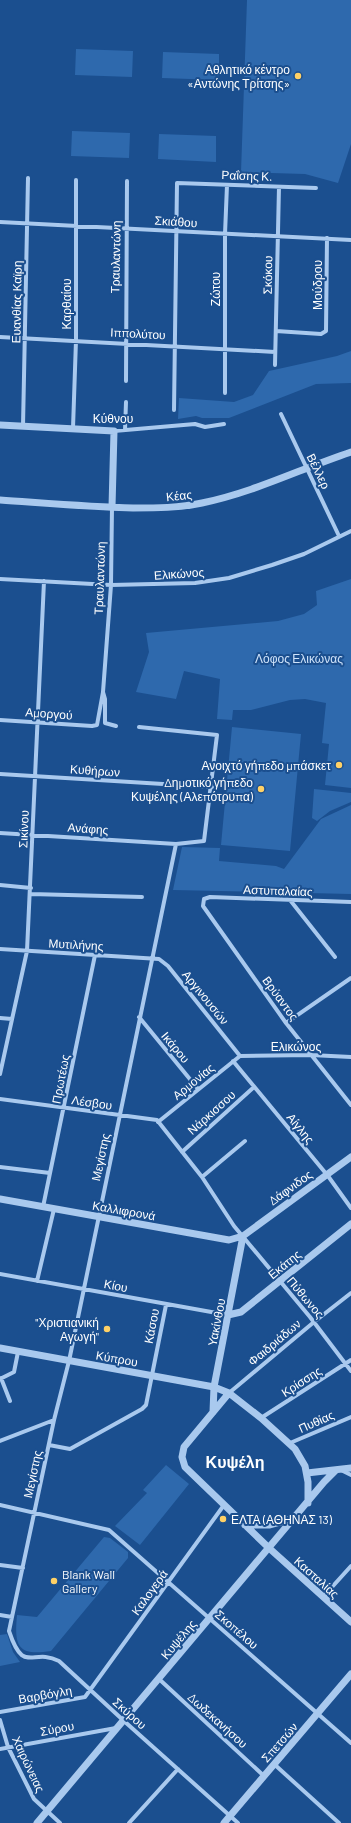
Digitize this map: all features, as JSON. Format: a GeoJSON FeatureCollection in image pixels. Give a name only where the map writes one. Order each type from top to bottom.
{"type":"FeatureCollection","features":[{"type":"Feature","properties":{"kind":"street","name":"Ευανθίας Καϊρη"},"geometry":{"type":"LineString","coordinates":[[23,426],[26,338],[28,178]]}},
{"type":"Feature","properties":{"kind":"street","name":"Καρθαίου"},"geometry":{"type":"LineString","coordinates":[[73,428],[76,340],[76,180]]}},
{"type":"Feature","properties":{"kind":"street","name":"Τραυλαντώνη"},"geometry":{"type":"LineString","coordinates":[[126,382],[127,181]]}},
{"type":"Feature","properties":{"kind":"street","name":"Ραΐσης Κ."},"geometry":{"type":"LineString","coordinates":[[176,232],[177,183],[316,188]]}},
{"type":"Feature","properties":{"kind":"street","name":"Ζώτου"},"geometry":{"type":"LineString","coordinates":[[225,393],[225,234],[227,185]]}},
{"type":"Feature","properties":{"kind":"street","name":"Σκόκου"},"geometry":{"type":"LineString","coordinates":[[274,365],[279,186]]}},
{"type":"Feature","properties":{"kind":"street","name":"Σκιάθου"},"geometry":{"type":"LineString","coordinates":[[0,222],[127,228],[176,232],[278,235],[351,240]]}},
{"type":"Feature","properties":{"kind":"street"},"geometry":{"type":"LineString","coordinates":[[174,410],[176,232]]}},
{"type":"Feature","properties":{"kind":"street","name":"Μούδρου"},"geometry":{"type":"LineString","coordinates":[[276,331],[321,334],[326,331],[328,238]]}},
{"type":"Feature","properties":{"kind":"street","name":"Ιππολύτου"},"geometry":{"type":"LineString","coordinates":[[0,337],[175,345],[275,352]]}},
{"type":"Feature","properties":{"kind":"street"},"geometry":{"type":"LineString","coordinates":[[125,430],[126,402]]}},
{"type":"Feature","properties":{"kind":"street","name":"Βέλλερ"},"geometry":{"type":"LineString","coordinates":[[281,414],[306,470],[339,536]]}},
{"type":"Feature","properties":{"kind":"street","name":"Κύθνου"},"geometry":{"type":"LineString","coordinates":[[0,424],[114,430],[195,424],[205,427],[224,424]]}},
{"type":"Feature","properties":{"kind":"street","name":"Τραυλαντώνη"},"geometry":{"type":"LineString","coordinates":[[97,725],[102,692],[111,586],[114,430]]}},
{"type":"Feature","properties":{"kind":"street","name":"Κέας"},"geometry":{"type":"LineString","coordinates":[[0,500],[112,507],[164,508],[201,504],[261,487],[351,452]]}},
{"type":"Feature","properties":{"kind":"street","name":"Ελικώνος"},"geometry":{"type":"LineString","coordinates":[[0,579],[111,586],[195,583],[229,578],[289,559],[351,531]]}},
{"type":"Feature","properties":{"kind":"street","name":"Σικίνου"},"geometry":{"type":"LineString","coordinates":[[0,1074],[27,951],[44,581]]}},
{"type":"Feature","properties":{"kind":"street"},"geometry":{"type":"LineString","coordinates":[[102,692],[104,699],[104,723],[116,726]]}},
{"type":"Feature","properties":{"kind":"street","name":"Αμοργού"},"geometry":{"type":"LineString","coordinates":[[0,720],[92,726],[97,725]]}},
{"type":"Feature","properties":{"kind":"street"},"geometry":{"type":"LineString","coordinates":[[139,728],[217,735],[212,787],[204,840],[176,844]]}},
{"type":"Feature","properties":{"kind":"street","name":"Κυθήρων"},"geometry":{"type":"LineString","coordinates":[[0,774],[212,787]]}},
{"type":"Feature","properties":{"kind":"street","name":"Ανάφης"},"geometry":{"type":"LineString","coordinates":[[0,833],[176,844]]}},
{"type":"Feature","properties":{"kind":"street","name":"Μεγίστης"},"geometry":{"type":"LineString","coordinates":[[9,1631],[54,1420],[69,1361],[118,1116],[176,844]]}},
{"type":"Feature","properties":{"kind":"street"},"geometry":{"type":"LineString","coordinates":[[0,885],[31,888]]}},
{"type":"Feature","properties":{"kind":"street"},"geometry":{"type":"LineString","coordinates":[[30,894],[142,897]]}},
{"type":"Feature","properties":{"kind":"street","name":"Αστυπαλαίας"},"geometry":{"type":"LineString","coordinates":[[204,899],[210,897],[351,902]]}},
{"type":"Feature","properties":{"kind":"street","name":"Βρύαντος"},"geometry":{"type":"LineString","coordinates":[[204,899],[203,906],[286,1023],[351,1105]]}},
{"type":"Feature","properties":{"kind":"street"},"geometry":{"type":"LineString","coordinates":[[290,900],[335,957]]}},
{"type":"Feature","properties":{"kind":"street","name":"Μυτιλήνης"},"geometry":{"type":"LineString","coordinates":[[0,949],[151,957]]}},
{"type":"Feature","properties":{"kind":"street","name":"Πρωτέως"},"geometry":{"type":"LineString","coordinates":[[43,1207],[95,955]]}},
{"type":"Feature","properties":{"kind":"street","name":"Αργινουσών"},"geometry":{"type":"LineString","coordinates":[[151,957],[159,959],[168,966],[240,1056]]}},
{"type":"Feature","properties":{"kind":"street"},"geometry":{"type":"LineString","coordinates":[[286,1023],[351,978]]}},
{"type":"Feature","properties":{"kind":"street","name":"Ικάρου"},"geometry":{"type":"LineString","coordinates":[[139,1017],[198,1089]]}},
{"type":"Feature","properties":{"kind":"street"},"geometry":{"type":"LineString","coordinates":[[0,1018],[12,1019]]}},
{"type":"Feature","properties":{"kind":"street","name":"Ελικώνος"},"geometry":{"type":"LineString","coordinates":[[240,1056],[311,1055],[351,1057]]}},
{"type":"Feature","properties":{"kind":"street","name":"Αρμονίας"},"geometry":{"type":"LineString","coordinates":[[158,1121],[240,1056]]}},
{"type":"Feature","properties":{"kind":"street","name":"Αίγλης"},"geometry":{"type":"LineString","coordinates":[[233,1061],[326,1174],[351,1208]]}},
{"type":"Feature","properties":{"kind":"street","name":"Νάρκισσου"},"geometry":{"type":"LineString","coordinates":[[182,1152],[254,1087]]}},
{"type":"Feature","properties":{"kind":"street","name":"Λέσβου"},"geometry":{"type":"LineString","coordinates":[[0,1099],[158,1121]]}},
{"type":"Feature","properties":{"kind":"street","name":"Πύθωνος"},"geometry":{"type":"LineString","coordinates":[[158,1121],[202,1177],[234,1226],[314,1322],[351,1372]]}},
{"type":"Feature","properties":{"kind":"street"},"geometry":{"type":"LineString","coordinates":[[202,1177],[245,1141]]}},
{"type":"Feature","properties":{"kind":"street","name":"Δάφνιδος"},"geometry":{"type":"LineString","coordinates":[[243,1236],[351,1157]]}},
{"type":"Feature","properties":{"kind":"street"},"geometry":{"type":"LineString","coordinates":[[0,1167],[50,1173]]}},
{"type":"Feature","properties":{"kind":"street","name":"Καλλιφρονά"},"geometry":{"type":"LineString","coordinates":[[0,1199],[223,1240],[243,1236]]}},
{"type":"Feature","properties":{"kind":"street"},"geometry":{"type":"LineString","coordinates":[[38,1281],[54,1209]]}},
{"type":"Feature","properties":{"kind":"street","name":"Εκάτης"},"geometry":{"type":"LineString","coordinates":[[228,1315],[241,1312],[351,1224]]}},
{"type":"Feature","properties":{"kind":"street","name":"Υακίνθου"},"geometry":{"type":"LineString","coordinates":[[213,1412],[214,1387],[243,1236]]}},
{"type":"Feature","properties":{"kind":"street","name":"Κίου"},"geometry":{"type":"LineString","coordinates":[[0,1274],[228,1315]]}},
{"type":"Feature","properties":{"kind":"street","name":"Φαιδριάδων"},"geometry":{"type":"LineString","coordinates":[[229,1393],[351,1293]]}},
{"type":"Feature","properties":{"kind":"street","name":"Κάσου"},"geometry":{"type":"LineString","coordinates":[[49,1445],[70,1449],[142,1410],[146,1405],[166,1305]]}},
{"type":"Feature","properties":{"kind":"street","name":"Κύπρου"},"geometry":{"type":"LineString","coordinates":[[0,1348],[214,1387],[229,1393]]}},
{"type":"Feature","properties":{"kind":"street"},"geometry":{"type":"LineString","coordinates":[[10,1401],[1,1379],[14,1372],[18,1352]]}},
{"type":"Feature","properties":{"kind":"street","name":"Κρίσσης"},"geometry":{"type":"LineString","coordinates":[[261,1418],[351,1360]]}},
{"type":"Feature","properties":{"kind":"street"},"geometry":{"type":"LineString","coordinates":[[295,1518],[269,1525],[245,1525],[188,1472],[183,1464],[182,1457],[186,1444],[229,1393],[261,1418],[300,1455],[306,1473],[308,1503]]}},
{"type":"Feature","properties":{"kind":"street","name":"Πυθίας"},"geometry":{"type":"LineString","coordinates":[[290,1444],[351,1416]]}},
{"type":"Feature","properties":{"kind":"street"},"geometry":{"type":"LineString","coordinates":[[0,1441],[54,1420]]}},
{"type":"Feature","properties":{"kind":"street"},"geometry":{"type":"LineString","coordinates":[[306,1473],[351,1468]]}},
{"type":"Feature","properties":{"kind":"street"},"geometry":{"type":"LineString","coordinates":[[337,1470],[351,1475]]}},
{"type":"Feature","properties":{"kind":"street","name":"Κυψέλης"},"geometry":{"type":"LineString","coordinates":[[37,1823],[308,1503],[324,1482],[337,1470]]}},
{"type":"Feature","properties":{"kind":"street"},"geometry":{"type":"LineString","coordinates":[[0,1505],[34,1513]]}},
{"type":"Feature","properties":{"kind":"street","name":"Καλογερά"},"geometry":{"type":"LineString","coordinates":[[90,1690],[224,1505]]}},
{"type":"Feature","properties":{"kind":"street","name":"Σκοπέλου"},"geometry":{"type":"LineString","coordinates":[[34,1513],[109,1530],[351,1743]]}},
{"type":"Feature","properties":{"kind":"street","name":"Κασταλίας"},"geometry":{"type":"LineString","coordinates":[[245,1525],[351,1622]]}},
{"type":"Feature","properties":{"kind":"street"},"geometry":{"type":"LineString","coordinates":[[0,1565],[23,1568]]}},
{"type":"Feature","properties":{"kind":"street"},"geometry":{"type":"LineString","coordinates":[[323,1597],[351,1566]]}},
{"type":"Feature","properties":{"kind":"street"},"geometry":{"type":"LineString","coordinates":[[0,1614],[12,1617]]}},
{"type":"Feature","properties":{"kind":"street","name":"Σκύρου"},"geometry":{"type":"LineString","coordinates":[[9,1631],[18,1653],[24,1657],[49,1657],[59,1661],[238,1823]]}},
{"type":"Feature","properties":{"kind":"street","name":"Σπετσών"},"geometry":{"type":"LineString","coordinates":[[224,1823],[351,1674]]}},
{"type":"Feature","properties":{"kind":"street","name":"Δωδεκανήσου"},"geometry":{"type":"LineString","coordinates":[[159,1679],[264,1776]]}},
{"type":"Feature","properties":{"kind":"street","name":"Βαρβόγλη"},"geometry":{"type":"LineString","coordinates":[[0,1712],[85,1697],[90,1690]]}},
{"type":"Feature","properties":{"kind":"street","name":"Χαιρώνειας"},"geometry":{"type":"LineString","coordinates":[[0,1720],[8,1747],[34,1799],[60,1823]]}},
{"type":"Feature","properties":{"kind":"street","name":"Σύρου"},"geometry":{"type":"LineString","coordinates":[[0,1749],[118,1728]]}},
{"type":"Feature","properties":{"kind":"street"},"geometry":{"type":"LineString","coordinates":[[274,1764],[339,1823]]}},
{"type":"Feature","properties":{"kind":"street"},"geometry":{"type":"LineString","coordinates":[[129,1823],[178,1769]]}},
{"type":"Feature","properties":{"kind":"green space","name":"Αθλητικό κέντρο «Αντώνης Τρίτσης»"},"geometry":{"type":"Polygon","coordinates":[[[247,0],[351,0],[351,144],[338,183],[305,174],[241,172],[247,0]]]}},
{"type":"Feature","properties":{"kind":"green space"},"geometry":{"type":"Polygon","coordinates":[[[76,49],[133,51],[132,77],[75,75],[76,49]]]}},
{"type":"Feature","properties":{"kind":"green space"},"geometry":{"type":"Polygon","coordinates":[[[163,52],[219,54],[219,80],[162,78],[163,52]]]}},
{"type":"Feature","properties":{"kind":"green space"},"geometry":{"type":"Polygon","coordinates":[[[72,131],[130,133],[129,158],[71,156],[72,131]]]}},
{"type":"Feature","properties":{"kind":"green space"},"geometry":{"type":"Polygon","coordinates":[[[159,134],[216,136],[216,162],[158,159],[159,134]]]}},
{"type":"Feature","properties":{"kind":"green space"},"geometry":{"type":"Polygon","coordinates":[[[351,351],[351,383],[316,384],[229,418],[202,418],[196,416],[178,419],[179,398],[234,402],[253,395],[269,371],[337,356],[351,351]]]}},
{"type":"Feature","properties":{"kind":"green space","name":"Λόφος Ελικώνας"},"geometry":{"type":"Polygon","coordinates":[[[351,579],[351,788],[325,785],[329,744],[322,743],[326,703],[305,699],[290,700],[251,710],[233,710],[232,720],[217,719],[220,679],[184,671],[176,699],[136,692],[149,652],[146,633],[278,621],[304,614],[317,605],[316,591],[351,579]]]}},
{"type":"Feature","properties":{"kind":"green space","name":"Δημοτικό γήπεδο Κυψέλης (Αλεπότρυπα)"},"geometry":{"type":"Polygon","coordinates":[[[232,727],[301,734],[290,851],[221,845],[232,727]]]}},
{"type":"Feature","properties":{"kind":"green space"},"geometry":{"type":"Polygon","coordinates":[[[314,789],[351,793],[351,802],[330,811],[317,821],[312,818],[314,789]]]}},
{"type":"Feature","properties":{"kind":"green space"},"geometry":{"type":"Polygon","coordinates":[[[351,805],[351,894],[173,890],[182,847],[220,848],[219,861],[276,866],[284,869],[321,819],[351,805]]]}},
{"type":"Feature","properties":{"kind":"green space"},"geometry":{"type":"Polygon","coordinates":[[[166,1465],[189,1484],[140,1545],[115,1526],[147,1493],[143,1490],[166,1465]]]}},
{"type":"Feature","properties":{"kind":"green space"},"geometry":{"type":"Polygon","coordinates":[[[104,1537],[110,1538],[128,1552],[128,1558],[51,1651],[31,1652],[20,1647],[16,1635],[17,1615],[37,1617],[104,1537]]]}},
{"type":"Feature","properties":{"kind":"green space"},"geometry":{"type":"Polygon","coordinates":[[[7,1634],[13,1652],[20,1662],[0,1666],[0,1635],[7,1634]]]}},
{"type":"Feature","properties":{"kind":"place","name":"Αθλητικό κέντρο «Αντώνης Τρίτσης»"},"geometry":{"type":"Point","coordinates":[298,76]}},
{"type":"Feature","properties":{"kind":"place","name":"Ανοιχτό γήπεδο μπάσκετ"},"geometry":{"type":"Point","coordinates":[339,765]}},
{"type":"Feature","properties":{"kind":"place","name":"Δημοτικό γήπεδο Κυψέλης (Αλεπότρυπα)"},"geometry":{"type":"Point","coordinates":[261,789]}},
{"type":"Feature","properties":{"kind":"place","name":"\"Χριστιανική Αγωγή\""},"geometry":{"type":"Point","coordinates":[107,1329]}},
{"type":"Feature","properties":{"kind":"place","name":"ΕΛΤΑ (ΑΘΗΝΑΣ 13)"},"geometry":{"type":"Point","coordinates":[223,1519]}},
{"type":"Feature","properties":{"kind":"place","name":"Blank Wall Gallery"},"geometry":{"type":"Point","coordinates":[54,1581]}},
{"type":"Feature","properties":{"kind":"district","name":"Κυψέλη"},"geometry":{"type":"Point","coordinates":[235,1461]}}]}
